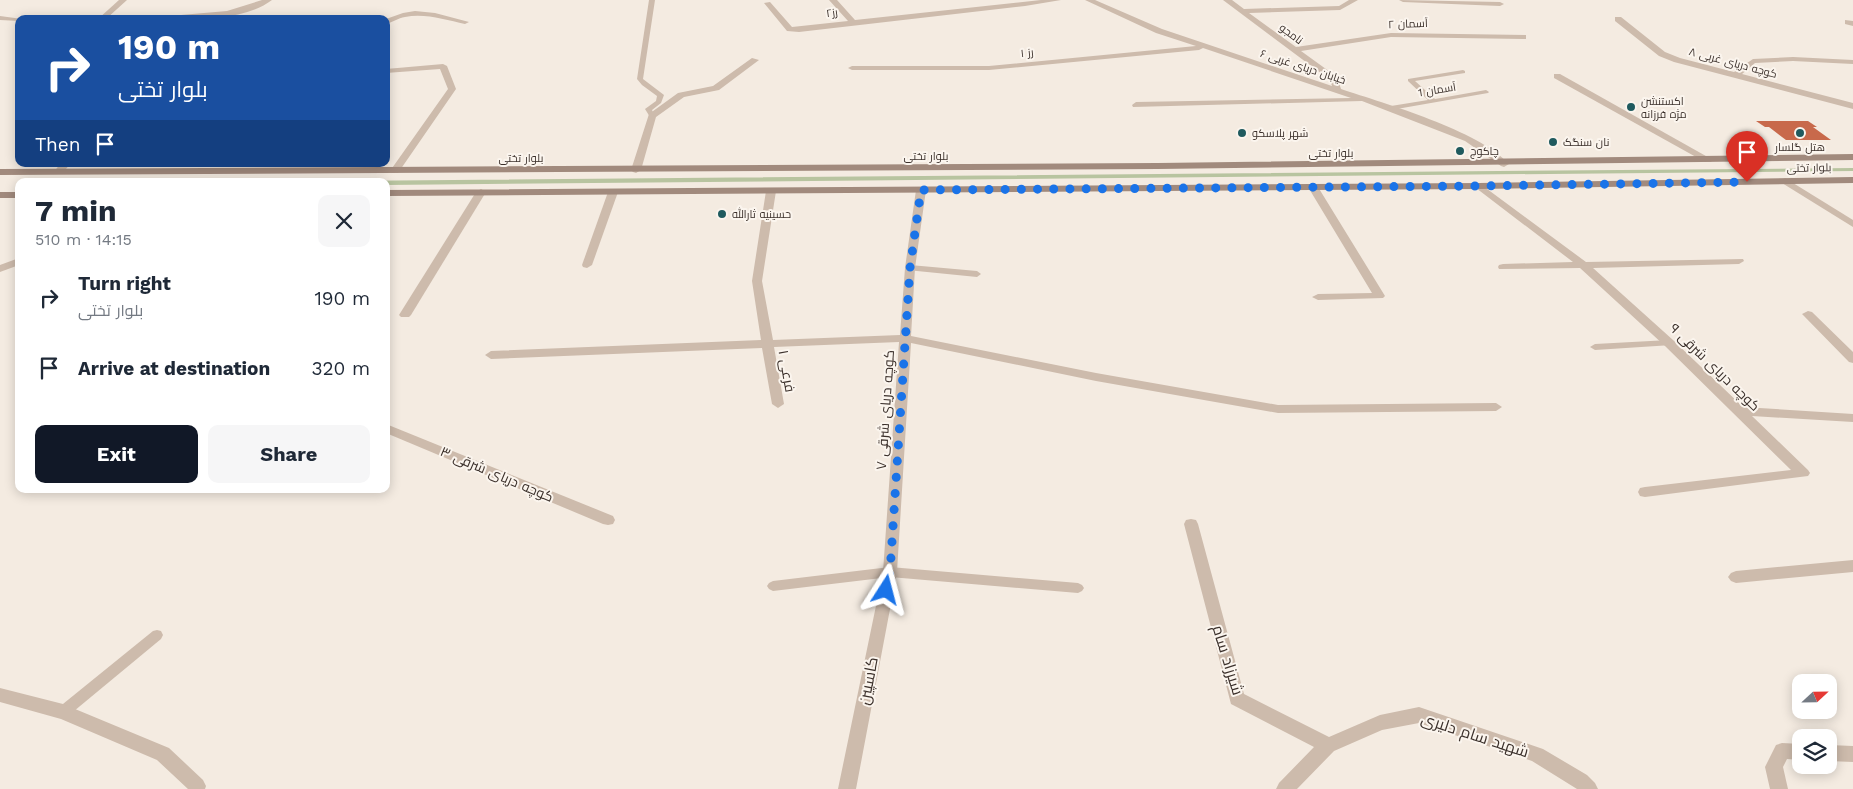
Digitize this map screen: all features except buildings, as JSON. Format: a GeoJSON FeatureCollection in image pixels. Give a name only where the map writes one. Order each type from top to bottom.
{"type":"FeatureCollection","features":[{"type":"Feature","properties":{"kind":"main road","name":"بلوار تختی"},"geometry":{"type":"LineString","coordinates":[[0,172],[62,168],[312,172],[1504,164],[1853,158]]}},
{"type":"Feature","properties":{"kind":"main road"},"geometry":{"type":"LineString","coordinates":[[307,178],[312,172]]}},
{"type":"Feature","properties":{"kind":"main road","name":"بلوار تختی"},"geometry":{"type":"LineString","coordinates":[[390,193],[1479,186],[1853,180]]}},
{"type":"Feature","properties":{"kind":"main road"},"geometry":{"type":"LineString","coordinates":[[0,195],[15,195]]}},
{"type":"Feature","properties":{"kind":"street"},"geometry":{"type":"LineString","coordinates":[[106,15],[124,0]]}},
{"type":"Feature","properties":{"kind":"street"},"geometry":{"type":"LineString","coordinates":[[228,15],[251,8],[268,0]]}},
{"type":"Feature","properties":{"kind":"street"},"geometry":{"type":"LineString","coordinates":[[833,0],[854,22]]}},
{"type":"Feature","properties":{"kind":"street"},"geometry":{"type":"LineString","coordinates":[[986,0],[996,9]]}},
{"type":"Feature","properties":{"kind":"street","name":"رز۲"},"geometry":{"type":"LineString","coordinates":[[768,3],[790,29],[799,30],[854,22],[996,9],[1057,0]]}},
{"type":"Feature","properties":{"kind":"street","name":"خیابان دریای غربی ۶"},"geometry":{"type":"LineString","coordinates":[[1089,0],[1159,31],[1391,108],[1468,139],[1504,164]]}},
{"type":"Feature","properties":{"kind":"street","name":"نامجو"},"geometry":{"type":"LineString","coordinates":[[1227,0],[1334,79],[1337,89]]}},
{"type":"Feature","properties":{"kind":"street"},"geometry":{"type":"LineString","coordinates":[[1242,11],[1340,8],[1354,0]]}},
{"type":"Feature","properties":{"kind":"street"},"geometry":{"type":"LineString","coordinates":[[1402,0],[1500,4]]}},
{"type":"Feature","properties":{"kind":"street"},"geometry":{"type":"LineString","coordinates":[[390,20],[419,12],[465,22]]}},
{"type":"Feature","properties":{"kind":"street"},"geometry":{"type":"LineString","coordinates":[[0,18],[15,19]]}},
{"type":"Feature","properties":{"kind":"street","name":"کوچه دریای غربی ۸"},"geometry":{"type":"LineString","coordinates":[[1618,19],[1662,54],[1677,60],[1853,106]]}},
{"type":"Feature","properties":{"kind":"street","name":"آسمان ۲"},"geometry":{"type":"LineString","coordinates":[[1295,50],[1391,35],[1435,34],[1523,37]]}},
{"type":"Feature","properties":{"kind":"street","name":"رز ۱"},"geometry":{"type":"LineString","coordinates":[[852,68],[989,68],[1204,47]]}},
{"type":"Feature","properties":{"kind":"street"},"geometry":{"type":"LineString","coordinates":[[1736,75],[1753,61],[1793,59],[1853,62]]}},
{"type":"Feature","properties":{"kind":"street"},"geometry":{"type":"LineString","coordinates":[[636,170],[652,116],[681,95],[716,88],[755,60]]}},
{"type":"Feature","properties":{"kind":"street"},"geometry":{"type":"LineString","coordinates":[[390,71],[443,66],[452,89],[395,171]]}},
{"type":"Feature","properties":{"kind":"street"},"geometry":{"type":"LineString","coordinates":[[1557,76],[1708,160]]}},
{"type":"Feature","properties":{"kind":"street"},"geometry":{"type":"LineString","coordinates":[[1136,105],[1368,100]]}},
{"type":"Feature","properties":{"kind":"street"},"geometry":{"type":"LineString","coordinates":[[1785,181],[1853,224]]}},
{"type":"Feature","properties":{"kind":"street","name":"کوچه دریای شرقی ۹"},"geometry":{"type":"LineString","coordinates":[[1479,186],[1582,264],[1669,344],[1803,474],[1645,492]]}},
{"type":"Feature","properties":{"kind":"street"},"geometry":{"type":"LineString","coordinates":[[1312,187],[1379,296],[1318,297]]}},
{"type":"Feature","properties":{"kind":"street","name":"کوچه دریای شرقی ۷"},"geometry":{"type":"LineString","coordinates":[[890,572],[910,268],[921,190]]}},
{"type":"Feature","properties":{"kind":"street","name":"فرعی ۱"},"geometry":{"type":"LineString","coordinates":[[771,191],[756,281],[778,404]]}},
{"type":"Feature","properties":{"kind":"street"},"geometry":{"type":"LineString","coordinates":[[405,315],[481,192]]}},
{"type":"Feature","properties":{"kind":"street"},"geometry":{"type":"LineString","coordinates":[[587,265],[613,192]]}},
{"type":"Feature","properties":{"kind":"street"},"geometry":{"type":"LineString","coordinates":[[1503,267],[1739,261]]}},
{"type":"Feature","properties":{"kind":"street"},"geometry":{"type":"LineString","coordinates":[[0,269],[15,263]]}},
{"type":"Feature","properties":{"kind":"street"},"geometry":{"type":"LineString","coordinates":[[1808,314],[1853,358]]}},
{"type":"Feature","properties":{"kind":"street"},"geometry":{"type":"LineString","coordinates":[[492,355],[905,338],[1096,377],[1278,409],[1496,407]]}},
{"type":"Feature","properties":{"kind":"street"},"geometry":{"type":"LineString","coordinates":[[1738,410],[1853,418]]}},
{"type":"Feature","properties":{"kind":"street","name":"کوچه دریای شرقی ۳"},"geometry":{"type":"LineString","coordinates":[[390,430],[608,520]]}},
{"type":"Feature","properties":{"kind":"street","name":"شیرزاد سام"},"geometry":{"type":"LineString","coordinates":[[1190,524],[1237,699],[1328,745]]}},
{"type":"Feature","properties":{"kind":"street"},"geometry":{"type":"LineString","coordinates":[[1736,577],[1853,566]]}},
{"type":"Feature","properties":{"kind":"street","name":"کاسپين"},"geometry":{"type":"LineString","coordinates":[[847,789],[890,572]]}},
{"type":"Feature","properties":{"kind":"street"},"geometry":{"type":"LineString","coordinates":[[0,695],[63,712],[163,754],[198,788]]}},
{"type":"Feature","properties":{"kind":"street","name":"شهید سام دلیری"},"geometry":{"type":"LineString","coordinates":[[1285,789],[1328,745],[1380,723],[1419,715],[1537,755],[1581,781],[1589,789]]}},
{"type":"Feature","properties":{"kind":"street"},"geometry":{"type":"LineString","coordinates":[[1778,789],[1774,767],[1782,751],[1792,752]]}},
{"type":"Feature","properties":{"kind":"street"},"geometry":{"type":"LineString","coordinates":[[1837,753],[1853,754]]}},
{"type":"Feature","properties":{"kind":"lane"},"geometry":{"type":"LineString","coordinates":[[652,0],[640,79],[644,84],[662,95],[659,102],[648,109],[652,116]]}},
{"type":"Feature","properties":{"kind":"lane"},"geometry":{"type":"LineString","coordinates":[[1434,101],[1410,80],[1463,72]]}},
{"type":"Feature","properties":{"kind":"lane","name":"آسمان 1"},"geometry":{"type":"LineString","coordinates":[[1391,108],[1486,92]]}},
{"type":"Feature","properties":{"kind":"lane"},"geometry":{"type":"LineString","coordinates":[[910,268],[977,274]]}},
{"type":"Feature","properties":{"kind":"lane"},"geometry":{"type":"LineString","coordinates":[[1595,347],[1669,344]]}},
{"type":"Feature","properties":{"kind":"lane"},"geometry":{"type":"LineString","coordinates":[[773,586],[890,572],[1078,588]]}},
{"type":"Feature","properties":{"kind":"lane"},"geometry":{"type":"LineString","coordinates":[[63,712],[157,636]]}},
{"type":"Feature","properties":{"kind":"green space"},"geometry":{"type":"Polygon","coordinates":[[[1853,168],[1853,171],[390,185],[390,181],[1853,168]]]}},
{"type":"Feature","properties":{"kind":"place","name":"اکستنشن مژه فرزانه"},"geometry":{"type":"Point","coordinates":[1631,107]}},
{"type":"Feature","properties":{"kind":"place","name":"شهر پلاسکو"},"geometry":{"type":"Point","coordinates":[1242,133]}},
{"type":"Feature","properties":{"kind":"place","name":"هتل گلسار"},"geometry":{"type":"Point","coordinates":[1800,133]}},
{"type":"Feature","properties":{"kind":"place","name":"نان سنگک"},"geometry":{"type":"Point","coordinates":[1553,142]}},
{"type":"Feature","properties":{"kind":"place","name":"چاکوچ"},"geometry":{"type":"Point","coordinates":[1460,151]}},
{"type":"Feature","properties":{"kind":"place","name":"حسینیه ثارالله"},"geometry":{"type":"Point","coordinates":[722,214]}},
{"type":"Feature","properties":{"kind":"route"},"geometry":{"type":"LineString","coordinates":[[886,590],[890,572],[910,268],[921,190],[1747,182]]}}]}
